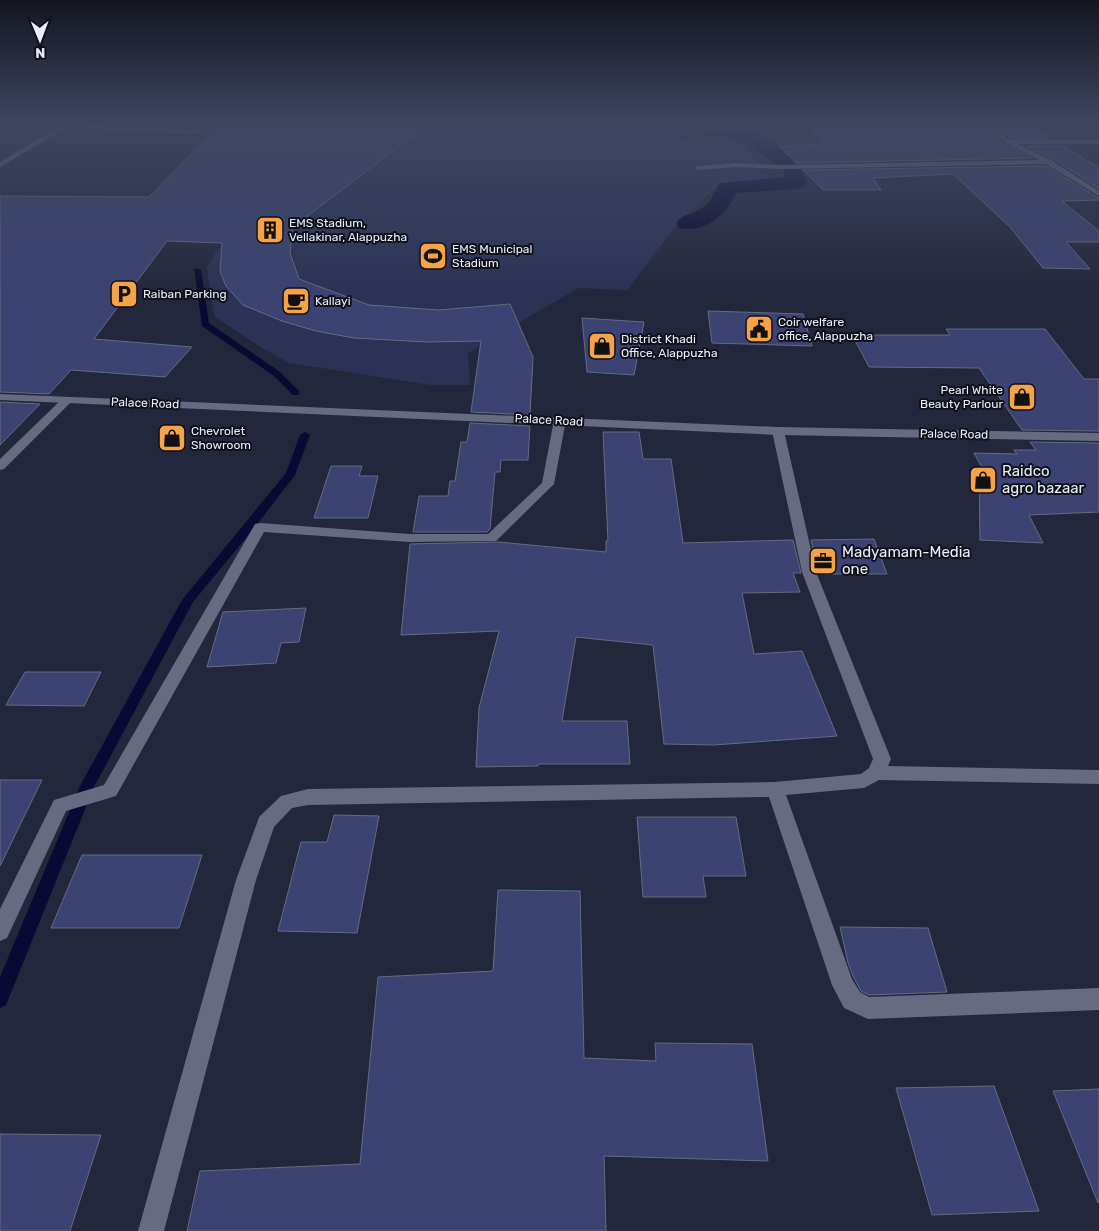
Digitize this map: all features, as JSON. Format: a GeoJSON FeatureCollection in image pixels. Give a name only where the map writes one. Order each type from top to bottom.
{"type":"FeatureCollection","features":[{"type":"Feature","properties":{"kind":"street"},"geometry":{"type":"LineString","coordinates":[[1077,180],[1099,194]]}},
{"type":"Feature","properties":{"kind":"street","name":"Palace Road"},"geometry":{"type":"LineString","coordinates":[[0,397],[778,431],[1099,437]]}},
{"type":"Feature","properties":{"kind":"street"},"geometry":{"type":"LineString","coordinates":[[0,466],[67,400]]}},
{"type":"Feature","properties":{"kind":"street"},"geometry":{"type":"LineString","coordinates":[[0,931],[60,805],[110,791],[260,527],[408,538],[491,538],[548,484],[560,420]]}},
{"type":"Feature","properties":{"kind":"street"},"geometry":{"type":"LineString","coordinates":[[778,431],[809,572],[882,759],[876,774]]}},
{"type":"Feature","properties":{"kind":"street"},"geometry":{"type":"LineString","coordinates":[[151,1231],[246,880],[266,823],[287,801],[308,797],[775,789],[864,781],[876,774],[1099,776]]}},
{"type":"Feature","properties":{"kind":"street"},"geometry":{"type":"LineString","coordinates":[[775,789],[843,985],[852,1000],[868,1008],[1099,999]]}},
{"type":"Feature","properties":{"kind":"shaded area","name":"EMS Municipal Stadium"},"geometry":{"type":"Polygon","coordinates":[[[766,180],[719,184],[673,229],[627,290],[578,288],[468,353],[470,385],[431,385],[289,363],[257,345],[214,316],[207,268],[217,250],[313,181],[766,180]]]}},
{"type":"Feature","properties":{"kind":"building"},"geometry":{"type":"Polygon","coordinates":[[[165,180],[354,180],[293,227],[290,253],[299,279],[369,305],[439,310],[510,304],[533,357],[530,415],[471,412],[481,341],[427,342],[354,338],[316,331],[282,321],[243,305],[226,286],[220,271],[222,243],[167,241],[94,339],[192,347],[165,377],[71,370],[49,394],[0,392],[0,196],[149,197],[165,180]]]}},
{"type":"Feature","properties":{"kind":"building"},"geometry":{"type":"Polygon","coordinates":[[[813,180],[875,180],[881,190],[823,190],[813,180]]]}},
{"type":"Feature","properties":{"kind":"building"},"geometry":{"type":"Polygon","coordinates":[[[960,180],[1070,180],[1099,198],[1099,200],[1062,201],[1099,231],[1099,242],[1066,242],[1090,269],[1043,268],[1010,227],[960,180]]]}},
{"type":"Feature","properties":{"kind":"building"},"geometry":{"type":"Polygon","coordinates":[[[1086,180],[1099,180],[1099,189],[1086,180]]]}},
{"type":"Feature","properties":{"kind":"building","name":"Coir welfare office, Alappuzha"},"geometry":{"type":"Polygon","coordinates":[[[708,311],[803,314],[812,346],[712,343],[708,311]]]}},
{"type":"Feature","properties":{"kind":"building","name":"District Khadi Office, Alappuzha"},"geometry":{"type":"Polygon","coordinates":[[[582,318],[644,322],[634,375],[587,372],[582,318]]]}},
{"type":"Feature","properties":{"kind":"building"},"geometry":{"type":"Polygon","coordinates":[[[946,329],[1045,329],[1084,379],[1099,379],[1099,431],[1022,430],[979,368],[869,367],[852,335],[950,335],[946,329]]]}},
{"type":"Feature","properties":{"kind":"building"},"geometry":{"type":"Polygon","coordinates":[[[0,402],[40,404],[0,445],[0,402]]]}},
{"type":"Feature","properties":{"kind":"building"},"geometry":{"type":"Polygon","coordinates":[[[470,423],[530,426],[528,460],[501,460],[500,472],[495,472],[490,529],[487,532],[413,532],[419,496],[448,496],[450,481],[455,481],[461,442],[467,442],[470,423]]]}},
{"type":"Feature","properties":{"kind":"building"},"geometry":{"type":"Polygon","coordinates":[[[603,432],[639,432],[643,459],[671,459],[683,543],[793,540],[801,573],[793,573],[800,592],[742,593],[754,654],[802,651],[837,736],[714,745],[664,744],[653,645],[576,637],[562,721],[627,721],[630,764],[538,764],[538,766],[476,767],[479,708],[499,631],[401,635],[410,544],[498,542],[606,552],[606,541],[608,541],[603,432]]]}},
{"type":"Feature","properties":{"kind":"building"},"geometry":{"type":"Polygon","coordinates":[[[1030,442],[1099,443],[1099,512],[1029,515],[1043,543],[980,540],[979,473],[985,473],[974,453],[1017,454],[1014,450],[1036,450],[1030,442]]]}},
{"type":"Feature","properties":{"kind":"building"},"geometry":{"type":"Polygon","coordinates":[[[331,466],[362,466],[359,476],[378,476],[368,518],[314,518],[331,466]]]}},
{"type":"Feature","properties":{"kind":"building"},"geometry":{"type":"Polygon","coordinates":[[[874,539],[887,574],[819,574],[811,540],[874,539]]]}},
{"type":"Feature","properties":{"kind":"building"},"geometry":{"type":"Polygon","coordinates":[[[306,608],[299,642],[281,643],[276,663],[207,667],[223,612],[306,608]]]}},
{"type":"Feature","properties":{"kind":"building"},"geometry":{"type":"Polygon","coordinates":[[[25,672],[101,672],[84,706],[6,705],[25,672]]]}},
{"type":"Feature","properties":{"kind":"building"},"geometry":{"type":"Polygon","coordinates":[[[0,780],[42,780],[0,866],[0,780]]]}},
{"type":"Feature","properties":{"kind":"building"},"geometry":{"type":"Polygon","coordinates":[[[334,815],[379,816],[357,933],[278,931],[301,842],[327,842],[334,815]]]}},
{"type":"Feature","properties":{"kind":"building"},"geometry":{"type":"Polygon","coordinates":[[[637,817],[736,817],[746,876],[703,876],[706,897],[643,897],[637,817]]]}},
{"type":"Feature","properties":{"kind":"building"},"geometry":{"type":"Polygon","coordinates":[[[82,855],[202,855],[179,928],[51,928],[82,855]]]}},
{"type":"Feature","properties":{"kind":"building"},"geometry":{"type":"Polygon","coordinates":[[[498,890],[580,891],[584,1058],[656,1061],[655,1043],[752,1044],[768,1161],[604,1156],[606,1231],[187,1231],[200,1171],[360,1164],[378,977],[493,971],[498,890]]]}},
{"type":"Feature","properties":{"kind":"building"},"geometry":{"type":"Polygon","coordinates":[[[840,927],[928,928],[947,992],[869,995],[861,991],[848,963],[840,927]]]}},
{"type":"Feature","properties":{"kind":"building"},"geometry":{"type":"Polygon","coordinates":[[[994,1086],[1039,1211],[932,1215],[896,1088],[994,1086]]]}},
{"type":"Feature","properties":{"kind":"building"},"geometry":{"type":"Polygon","coordinates":[[[1099,1089],[1099,1202],[1098,1203],[1053,1091],[1099,1089]]]}},
{"type":"Feature","properties":{"kind":"building"},"geometry":{"type":"Polygon","coordinates":[[[0,1134],[101,1135],[70,1231],[0,1231],[0,1134]]]}},
{"type":"Feature","properties":{"kind":"waterway"},"geometry":{"type":"LineString","coordinates":[[687,223],[702,218],[713,211],[721,201],[727,187],[797,183],[796,180]]}},
{"type":"Feature","properties":{"kind":"waterway"},"geometry":{"type":"LineString","coordinates":[[197,270],[205,324],[277,374],[296,393]]}},
{"type":"Feature","properties":{"kind":"waterway"},"geometry":{"type":"LineString","coordinates":[[0,999],[87,786],[188,600],[251,525],[291,473],[305,435]]}},
{"type":"Feature","properties":{"kind":"place","name":"EMS Stadium, Vellakinar, Alappuzha"},"geometry":{"type":"Point","coordinates":[270,230]}},
{"type":"Feature","properties":{"kind":"place","name":"EMS Municipal Stadium"},"geometry":{"type":"Point","coordinates":[433,256]}},
{"type":"Feature","properties":{"kind":"place","name":"Raiban Parking"},"geometry":{"type":"Point","coordinates":[124,294]}},
{"type":"Feature","properties":{"kind":"place","name":"Kallayi"},"geometry":{"type":"Point","coordinates":[296,301]}},
{"type":"Feature","properties":{"kind":"place","name":"Coir welfare office, Alappuzha"},"geometry":{"type":"Point","coordinates":[759,329]}},
{"type":"Feature","properties":{"kind":"place","name":"District Khadi Office, Alappuzha"},"geometry":{"type":"Point","coordinates":[602,346]}},
{"type":"Feature","properties":{"kind":"place","name":"Pearl White Beauty Parlour"},"geometry":{"type":"Point","coordinates":[1022,397]}},
{"type":"Feature","properties":{"kind":"place","name":"Chevrolet Showroom"},"geometry":{"type":"Point","coordinates":[172,438]}},
{"type":"Feature","properties":{"kind":"place","name":"Raidco agro bazaar"},"geometry":{"type":"Point","coordinates":[983,480]}},
{"type":"Feature","properties":{"kind":"place","name":"Madyamam-Media one"},"geometry":{"type":"Point","coordinates":[823,561]}}]}
